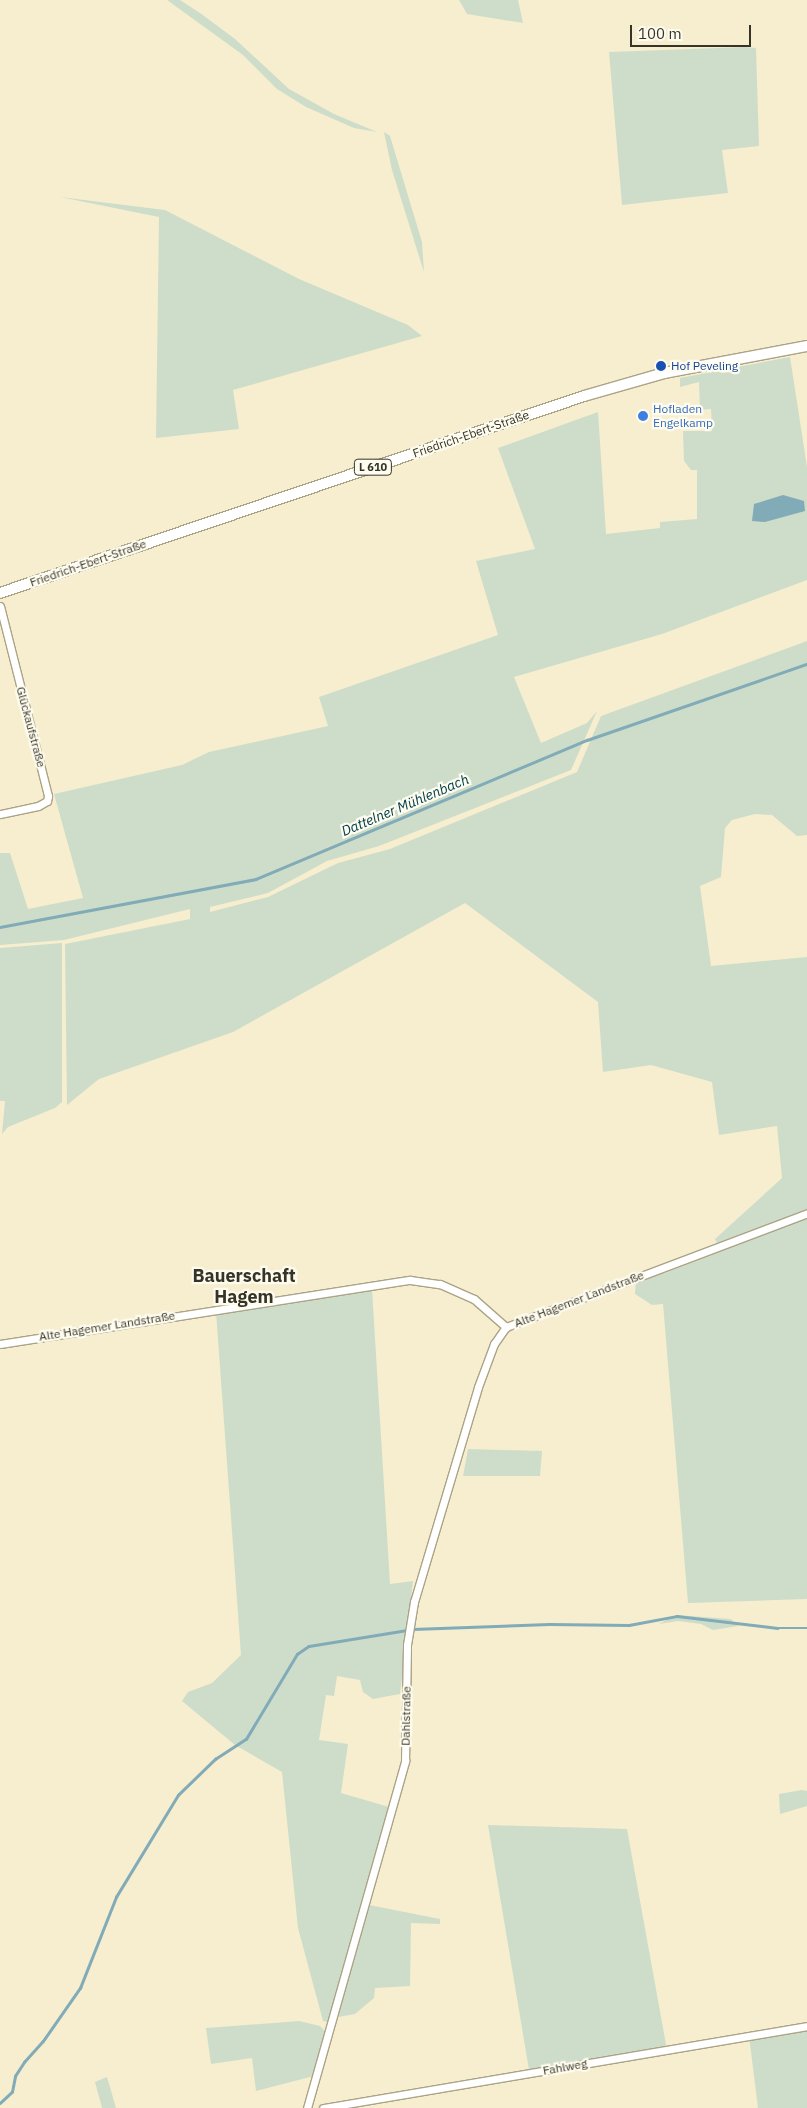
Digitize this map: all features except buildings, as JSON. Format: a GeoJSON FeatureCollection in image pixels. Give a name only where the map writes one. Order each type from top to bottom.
{"type":"FeatureCollection","features":[{"type":"Feature","properties":{"kind":"main road","name":"Friedrich-Ebert-Straße"},"geometry":{"type":"LineString","coordinates":[[0,593],[584,396],[664,373],[807,346]]}},
{"type":"Feature","properties":{"kind":"street","name":"Glückaufstraße"},"geometry":{"type":"LineString","coordinates":[[0,607],[48,796],[47,801],[38,806],[0,814]]}},
{"type":"Feature","properties":{"kind":"street","name":"Alte Hagemer Landstraße"},"geometry":{"type":"LineString","coordinates":[[0,1344],[410,1280],[440,1284],[474,1299],[506,1327],[807,1214]]}},
{"type":"Feature","properties":{"kind":"street","name":"Dahlstraße"},"geometry":{"type":"LineString","coordinates":[[307,2108],[405,1761],[407,1645],[414,1602],[478,1387],[494,1344],[506,1327]]}},
{"type":"Feature","properties":{"kind":"street","name":"Fahlweg"},"geometry":{"type":"LineString","coordinates":[[323,2108],[807,2026]]}},
{"type":"Feature","properties":{"kind":"green space"},"geometry":{"type":"Polygon","coordinates":[[[167,0],[180,0],[200,13],[235,39],[289,89],[334,114],[377,132],[354,128],[306,107],[277,89],[243,55],[167,0]]]}},
{"type":"Feature","properties":{"kind":"green space"},"geometry":{"type":"Polygon","coordinates":[[[459,0],[518,0],[523,23],[467,14],[459,0]]]}},
{"type":"Feature","properties":{"kind":"green space"},"geometry":{"type":"Polygon","coordinates":[[[756,48],[759,146],[722,150],[728,193],[622,205],[609,52],[756,48]]]}},
{"type":"Feature","properties":{"kind":"green space"},"geometry":{"type":"Polygon","coordinates":[[[384,132],[390,136],[422,242],[424,272],[392,170],[384,132]]]}},
{"type":"Feature","properties":{"kind":"green space"},"geometry":{"type":"Polygon","coordinates":[[[60,197],[165,210],[299,279],[408,325],[422,336],[233,390],[239,429],[156,438],[159,217],[60,197]]]}},
{"type":"Feature","properties":{"kind":"green space"},"geometry":{"type":"Polygon","coordinates":[[[790,357],[807,467],[807,580],[662,634],[514,677],[541,743],[587,723],[597,711],[571,770],[379,846],[327,861],[268,893],[210,907],[210,912],[268,897],[338,863],[390,849],[577,772],[601,716],[807,641],[807,835],[797,836],[772,815],[755,814],[732,820],[725,828],[721,877],[700,886],[711,966],[807,957],[807,1210],[717,1243],[715,1239],[782,1178],[777,1126],[719,1135],[712,1082],[651,1065],[603,1072],[598,1002],[465,903],[233,1032],[99,1079],[67,1105],[65,944],[190,919],[190,909],[64,940],[0,945],[0,853],[10,853],[28,909],[83,898],[54,794],[182,765],[209,752],[328,726],[319,697],[498,635],[476,561],[535,549],[498,448],[598,412],[606,534],[660,528],[660,522],[697,519],[697,470],[691,470],[684,461],[683,431],[712,431],[711,409],[700,410],[699,382],[680,387],[680,378],[790,357]]]}},
{"type":"Feature","properties":{"kind":"green space"},"geometry":{"type":"Polygon","coordinates":[[[62,943],[62,1102],[55,1108],[8,1127],[2,1134],[5,1101],[0,1101],[0,948],[62,943]]]}},
{"type":"Feature","properties":{"kind":"green space"},"geometry":{"type":"Polygon","coordinates":[[[807,1218],[807,1599],[688,1603],[663,1304],[652,1305],[635,1294],[636,1280],[665,1273],[807,1218]]]}},
{"type":"Feature","properties":{"kind":"green space"},"geometry":{"type":"Polygon","coordinates":[[[372,1289],[390,1584],[413,1581],[400,1694],[373,1699],[363,1692],[360,1680],[337,1676],[334,1696],[326,1695],[319,1740],[348,1744],[341,1793],[389,1807],[328,2022],[323,2021],[298,1928],[282,1772],[235,1745],[182,1701],[188,1692],[212,1683],[241,1655],[216,1312],[372,1289]]]}},
{"type":"Feature","properties":{"kind":"green space"},"geometry":{"type":"Polygon","coordinates":[[[468,1449],[542,1451],[540,1476],[463,1476],[468,1449]]]}},
{"type":"Feature","properties":{"kind":"green space"},"geometry":{"type":"Polygon","coordinates":[[[676,1615],[731,1619],[738,1626],[713,1630],[701,1624],[678,1621],[659,1624],[676,1615]]]}},
{"type":"Feature","properties":{"kind":"green space"},"geometry":{"type":"Polygon","coordinates":[[[802,1790],[807,1791],[807,1806],[780,1814],[779,1794],[802,1790]]]}},
{"type":"Feature","properties":{"kind":"green space"},"geometry":{"type":"Polygon","coordinates":[[[488,1825],[627,1829],[667,2050],[529,2070],[488,1825]]]}},
{"type":"Feature","properties":{"kind":"green space"},"geometry":{"type":"Polygon","coordinates":[[[369,1905],[440,1919],[440,1924],[411,1923],[410,1986],[375,1988],[374,1998],[355,2014],[338,2017],[369,1905]]]}},
{"type":"Feature","properties":{"kind":"green space"},"geometry":{"type":"Polygon","coordinates":[[[299,2021],[320,2026],[325,2031],[314,2076],[256,2091],[252,2058],[211,2064],[206,2028],[299,2021]]]}},
{"type":"Feature","properties":{"kind":"green space"},"geometry":{"type":"Polygon","coordinates":[[[807,2026],[807,2108],[758,2108],[749,2036],[807,2026]]]}},
{"type":"Feature","properties":{"kind":"green space"},"geometry":{"type":"Polygon","coordinates":[[[107,2077],[116,2108],[102,2108],[95,2082],[107,2077]]]}},
{"type":"Feature","properties":{"kind":"water"},"geometry":{"type":"Polygon","coordinates":[[[783,495],[804,501],[805,511],[765,522],[752,521],[754,504],[783,495]]]}},
{"type":"Feature","properties":{"kind":"waterway","name":"Dattelner Mühlenbach"},"geometry":{"type":"LineString","coordinates":[[0,927],[256,879],[587,740],[807,664]]}},
{"type":"Feature","properties":{"kind":"waterway"},"geometry":{"type":"LineString","coordinates":[[413,1629],[549,1624],[629,1625],[677,1616],[777,1628],[807,1628]]}},
{"type":"Feature","properties":{"kind":"waterway"},"geometry":{"type":"LineString","coordinates":[[0,2103],[12,2092],[15,2076],[24,2062],[43,2041],[80,1988],[116,1897],[178,1795],[215,1759],[246,1739],[297,1654],[309,1646],[407,1630]]}},
{"type":"Feature","properties":{"kind":"place","name":"Hof Peveling"},"geometry":{"type":"Point","coordinates":[661,366]}},
{"type":"Feature","properties":{"kind":"place","name":"Hofladen Engelkamp"},"geometry":{"type":"Point","coordinates":[643,416]}},
{"type":"Feature","properties":{"kind":"district","name":"Bauerschaft Hagem"},"geometry":{"type":"Point","coordinates":[244,1287]}}]}
